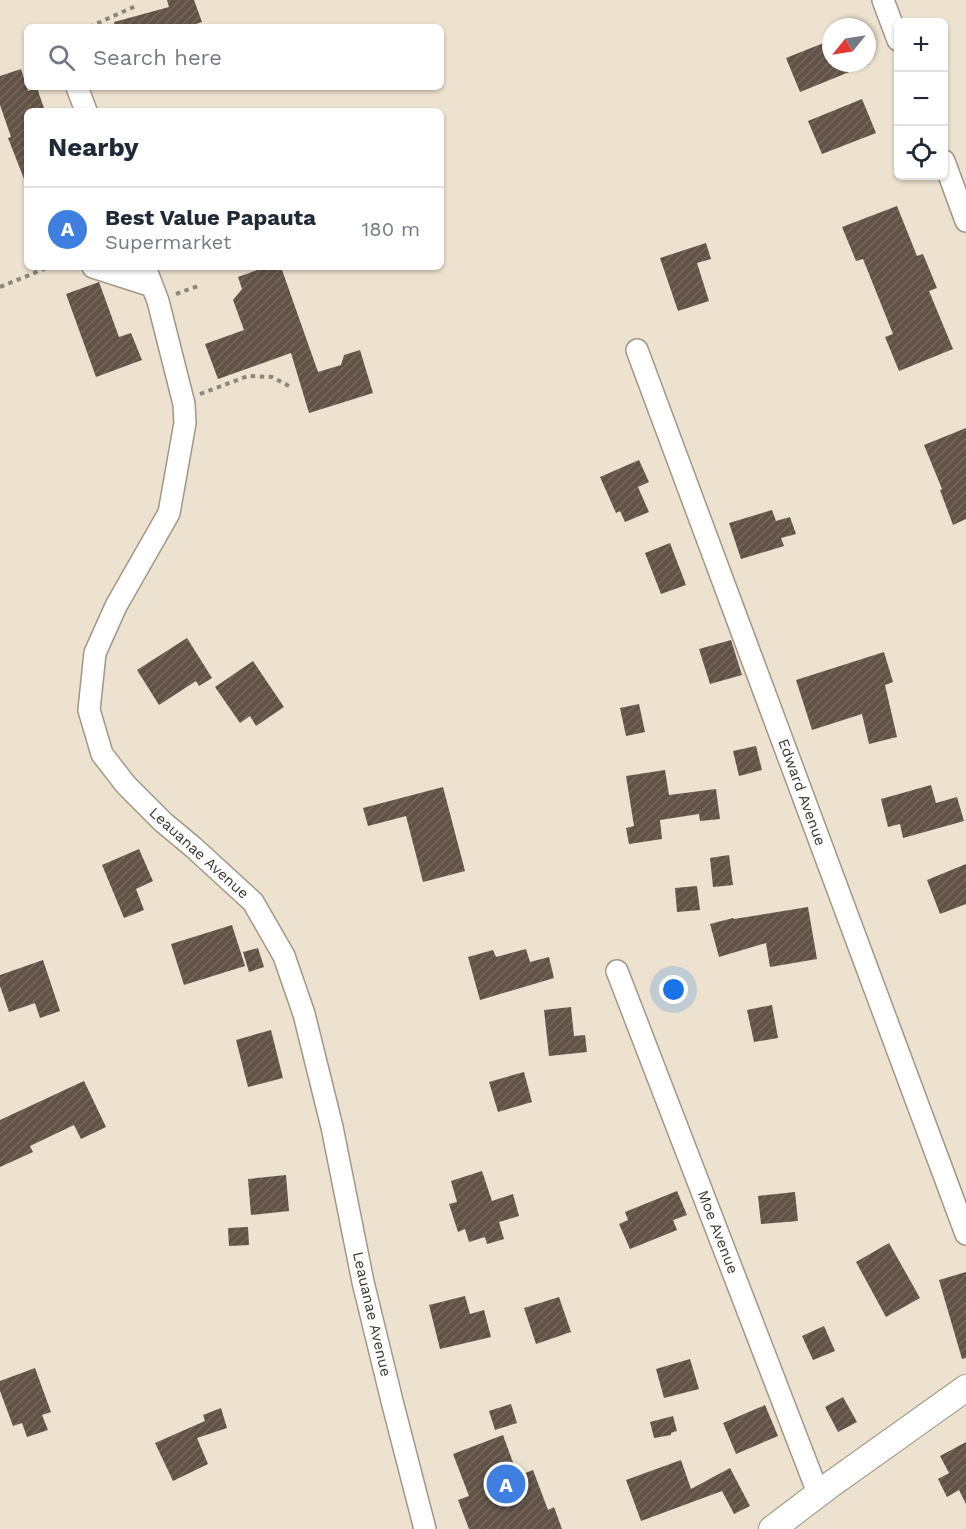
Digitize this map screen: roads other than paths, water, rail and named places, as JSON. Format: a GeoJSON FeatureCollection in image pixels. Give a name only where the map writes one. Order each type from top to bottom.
{"type":"FeatureCollection","features":[{"type":"Feature","properties":{"kind":"main road"},"geometry":{"type":"LineString","coordinates":[[771,1529],[966,1388]]}},
{"type":"Feature","properties":{"kind":"street"},"geometry":{"type":"LineString","coordinates":[[883,0],[894,29]]}},
{"type":"Feature","properties":{"kind":"street"},"geometry":{"type":"LineString","coordinates":[[78,90],[85,108]]}},
{"type":"Feature","properties":{"kind":"street"},"geometry":{"type":"LineString","coordinates":[[948,172],[966,221]]}},
{"type":"Feature","properties":{"kind":"street"},"geometry":{"type":"LineString","coordinates":[[103,270],[152,285]]}},
{"type":"Feature","properties":{"kind":"street","name":"Leauanae Avenue"},"geometry":{"type":"LineString","coordinates":[[152,285],[184,404],[185,423],[169,513],[116,606],[95,653],[89,710],[102,754],[126,785],[163,822],[253,902],[284,956],[304,1014],[330,1116],[363,1282],[425,1529]]}},
{"type":"Feature","properties":{"kind":"street","name":"Edward Avenue"},"geometry":{"type":"LineString","coordinates":[[638,350],[966,1234]]}},
{"type":"Feature","properties":{"kind":"street","name":"Moe Avenue"},"geometry":{"type":"LineString","coordinates":[[617,970],[818,1493]]}},
{"type":"Feature","properties":{"kind":"place","name":"Best Value Papauta"},"geometry":{"type":"Point","coordinates":[506,1484]}}]}
